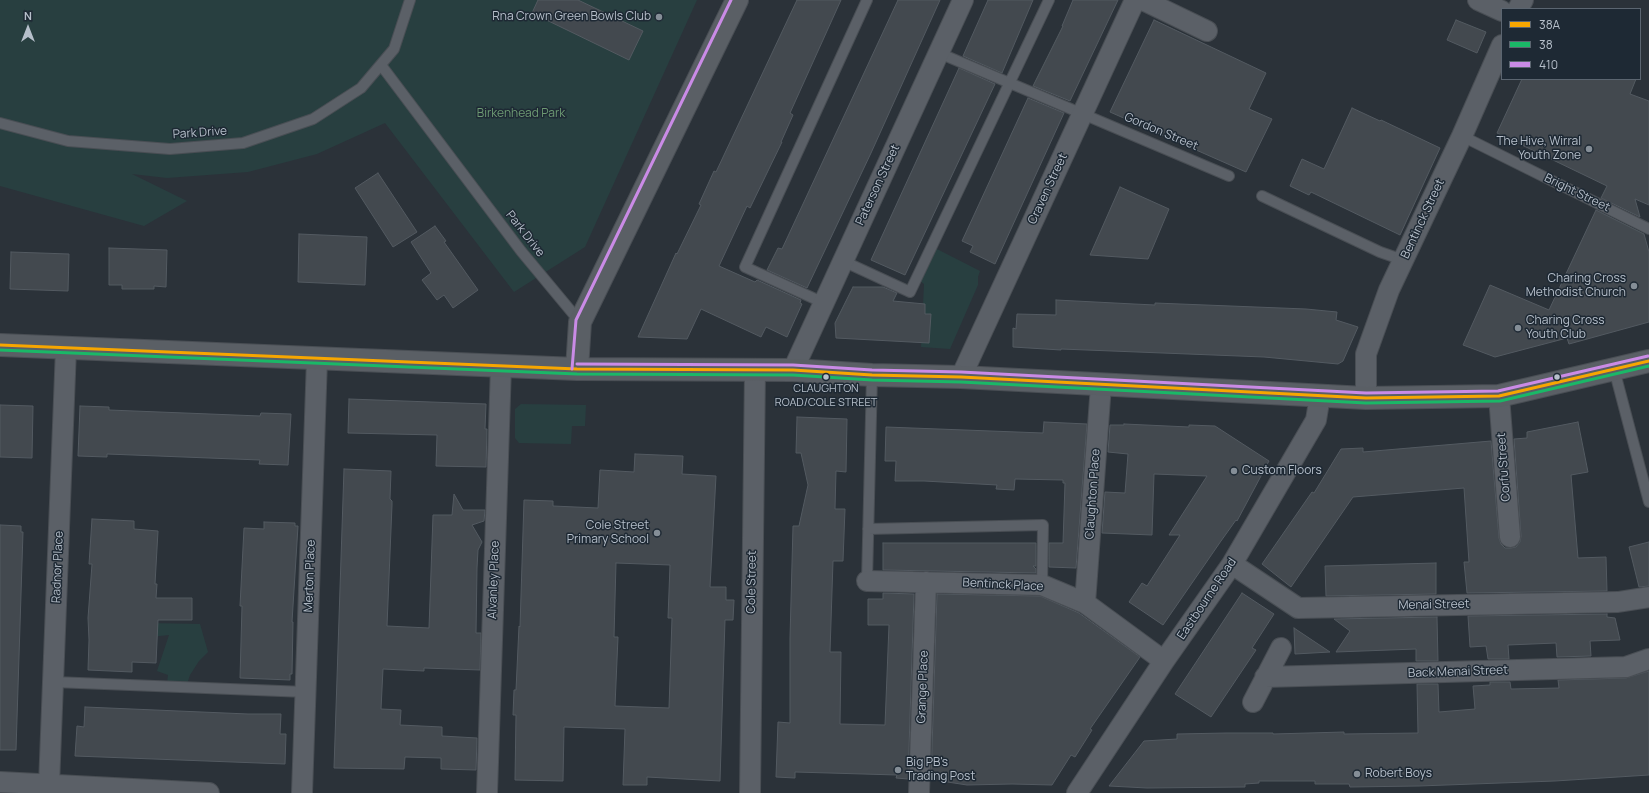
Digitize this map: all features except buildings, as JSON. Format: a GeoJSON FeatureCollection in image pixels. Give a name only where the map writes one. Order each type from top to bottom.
{"type":"FeatureCollection","features":[{"type":"Feature","properties":{"kind":"street"},"geometry":{"type":"LineString","coordinates":[[577,369],[580,322],[737,0]]}},
{"type":"Feature","properties":{"kind":"street","name":"Paterson Street"},"geometry":{"type":"LineString","coordinates":[[793,370],[963,0]]}},
{"type":"Feature","properties":{"kind":"street","name":"Craven Street"},"geometry":{"type":"LineString","coordinates":[[961,377],[1135,0]]}},
{"type":"Feature","properties":{"kind":"street"},"geometry":{"type":"LineString","coordinates":[[1143,0],[1207,31]]}},
{"type":"Feature","properties":{"kind":"street"},"geometry":{"type":"LineString","coordinates":[[1478,0],[1501,11]]}},
{"type":"Feature","properties":{"kind":"street","name":"Bentinck Street"},"geometry":{"type":"LineString","coordinates":[[1366,398],[1366,354],[1389,290],[1462,136],[1501,47]]}},
{"type":"Feature","properties":{"kind":"street"},"geometry":{"type":"LineString","coordinates":[[0,346],[577,369],[793,370],[872,375],[961,377],[1366,398],[1499,396],[1649,361]]}},
{"type":"Feature","properties":{"kind":"street","name":"Radnor Place"},"geometry":{"type":"LineString","coordinates":[[49,785],[66,348]]}},
{"type":"Feature","properties":{"kind":"street","name":"Merton Place"},"geometry":{"type":"LineString","coordinates":[[302,793],[317,359]]}},
{"type":"Feature","properties":{"kind":"street","name":"Alvanley Place"},"geometry":{"type":"LineString","coordinates":[[487,793],[501,366]]}},
{"type":"Feature","properties":{"kind":"street","name":"Cole Street"},"geometry":{"type":"LineString","coordinates":[[750,793],[755,370]]}},
{"type":"Feature","properties":{"kind":"street","name":"Claughton Place"},"geometry":{"type":"LineString","coordinates":[[1085,603],[1101,385]]}},
{"type":"Feature","properties":{"kind":"street","name":"Eastbourne Road"},"geometry":{"type":"LineString","coordinates":[[1077,793],[1164,661],[1232,564],[1316,420],[1320,396]]}},
{"type":"Feature","properties":{"kind":"street","name":"Corfu Street"},"geometry":{"type":"LineString","coordinates":[[1499,396],[1510,537]]}},
{"type":"Feature","properties":{"kind":"street","name":"Menai Street"},"geometry":{"type":"LineString","coordinates":[[1232,564],[1298,608],[1618,602],[1649,597]]}},
{"type":"Feature","properties":{"kind":"street","name":"Bentinck Place"},"geometry":{"type":"LineString","coordinates":[[867,581],[1042,585],[1085,603],[1164,661]]}},
{"type":"Feature","properties":{"kind":"street","name":"Grange Place"},"geometry":{"type":"LineString","coordinates":[[919,793],[926,582]]}},
{"type":"Feature","properties":{"kind":"street"},"geometry":{"type":"LineString","coordinates":[[1253,702],[1281,648]]}},
{"type":"Feature","properties":{"kind":"street","name":"Back Menai Street"},"geometry":{"type":"LineString","coordinates":[[1265,677],[1626,667],[1649,659]]}},
{"type":"Feature","properties":{"kind":"street"},"geometry":{"type":"LineString","coordinates":[[0,782],[49,785],[93,790],[209,793]]}},
{"type":"Feature","properties":{"kind":"lane","name":"Park Drive"},"geometry":{"type":"LineString","coordinates":[[0,123],[68,141],[170,149],[243,143],[312,118],[361,88],[394,49],[410,0]]}},
{"type":"Feature","properties":{"kind":"lane"},"geometry":{"type":"LineString","coordinates":[[824,303],[745,267],[867,0]]}},
{"type":"Feature","properties":{"kind":"lane"},"geometry":{"type":"LineString","coordinates":[[843,261],[910,292],[1011,83],[1049,0]]}},
{"type":"Feature","properties":{"kind":"lane","name":"Gordon Street"},"geometry":{"type":"LineString","coordinates":[[939,53],[1084,113],[1229,176]]}},
{"type":"Feature","properties":{"kind":"lane","name":"Park Drive"},"geometry":{"type":"LineString","coordinates":[[381,65],[521,251],[580,322]]}},
{"type":"Feature","properties":{"kind":"lane","name":"Bright Street"},"geometry":{"type":"LineString","coordinates":[[1462,136],[1649,229]]}},
{"type":"Feature","properties":{"kind":"lane"},"geometry":{"type":"LineString","coordinates":[[1262,196],[1380,252],[1403,260]]}},
{"type":"Feature","properties":{"kind":"lane"},"geometry":{"type":"LineString","coordinates":[[1614,369],[1649,502]]}},
{"type":"Feature","properties":{"kind":"lane"},"geometry":{"type":"LineString","coordinates":[[867,581],[872,375]]}},
{"type":"Feature","properties":{"kind":"lane"},"geometry":{"type":"LineString","coordinates":[[868,529],[1043,525],[1042,585]]}},
{"type":"Feature","properties":{"kind":"lane"},"geometry":{"type":"LineString","coordinates":[[54,682],[306,692]]}},
{"type":"Feature","properties":{"kind":"green space","name":"Birkenhead Park"},"geometry":{"type":"Polygon","coordinates":[[[0,0],[697,0],[585,247],[514,292],[385,123],[317,154],[248,172],[167,178],[132,174],[187,201],[144,226],[0,186],[0,0]]]}},
{"type":"Feature","properties":{"kind":"green space"},"geometry":{"type":"Polygon","coordinates":[[[935,248],[980,271],[978,285],[950,349],[921,347],[924,284],[919,280],[935,248]]]}},
{"type":"Feature","properties":{"kind":"green space"},"geometry":{"type":"Polygon","coordinates":[[[521,404],[586,405],[585,426],[572,426],[571,444],[519,443],[515,438],[515,409],[521,404]]]}},
{"type":"Feature","properties":{"kind":"green space"},"geometry":{"type":"Polygon","coordinates":[[[147,623],[200,624],[208,652],[199,661],[190,675],[184,693],[166,691],[168,675],[157,671],[169,635],[150,637],[147,623]]]}},
{"type":"Feature","properties":{"kind":"transit line","name":"410"},"geometry":{"type":"LineString","coordinates":[[572,369],[576,320],[731,0]]}},
{"type":"Feature","properties":{"kind":"transit line","name":"38A"},"geometry":{"type":"LineString","coordinates":[[0,345],[577,369],[793,370],[872,375],[961,377],[1366,398],[1499,396],[1649,361]]}},
{"type":"Feature","properties":{"kind":"transit line","name":"38"},"geometry":{"type":"LineString","coordinates":[[0,350],[577,374],[793,375],[872,380],[961,382],[1366,403],[1500,401],[1649,366]]}},
{"type":"Feature","properties":{"kind":"transit line","name":"410"},"geometry":{"type":"LineString","coordinates":[[577,364],[793,365],[872,370],[961,372],[1366,393],[1498,391],[1648,356]]}},
{"type":"Feature","properties":{"kind":"place","name":"Rna Crown Green Bowls Club"},"geometry":{"type":"Point","coordinates":[659,17]}},
{"type":"Feature","properties":{"kind":"place","name":"The Hive, Wirral Youth Zone"},"geometry":{"type":"Point","coordinates":[1589,149]}},
{"type":"Feature","properties":{"kind":"place","name":"Charing Cross Methodist Church"},"geometry":{"type":"Point","coordinates":[1634,286]}},
{"type":"Feature","properties":{"kind":"place","name":"Charing Cross Youth Club"},"geometry":{"type":"Point","coordinates":[1518,328]}},
{"type":"Feature","properties":{"kind":"place","name":"CLAUGHTON ROAD/COLE STREET"},"geometry":{"type":"Point","coordinates":[826,377]}},
{"type":"Feature","properties":{"kind":"place","name":"Custom Floors"},"geometry":{"type":"Point","coordinates":[1234,471]}},
{"type":"Feature","properties":{"kind":"place","name":"Cole Street Primary School"},"geometry":{"type":"Point","coordinates":[657,533]}},
{"type":"Feature","properties":{"kind":"place","name":"Big PB's Trading Post"},"geometry":{"type":"Point","coordinates":[898,770]}},
{"type":"Feature","properties":{"kind":"place","name":"Robert Boys"},"geometry":{"type":"Point","coordinates":[1357,774]}}]}
